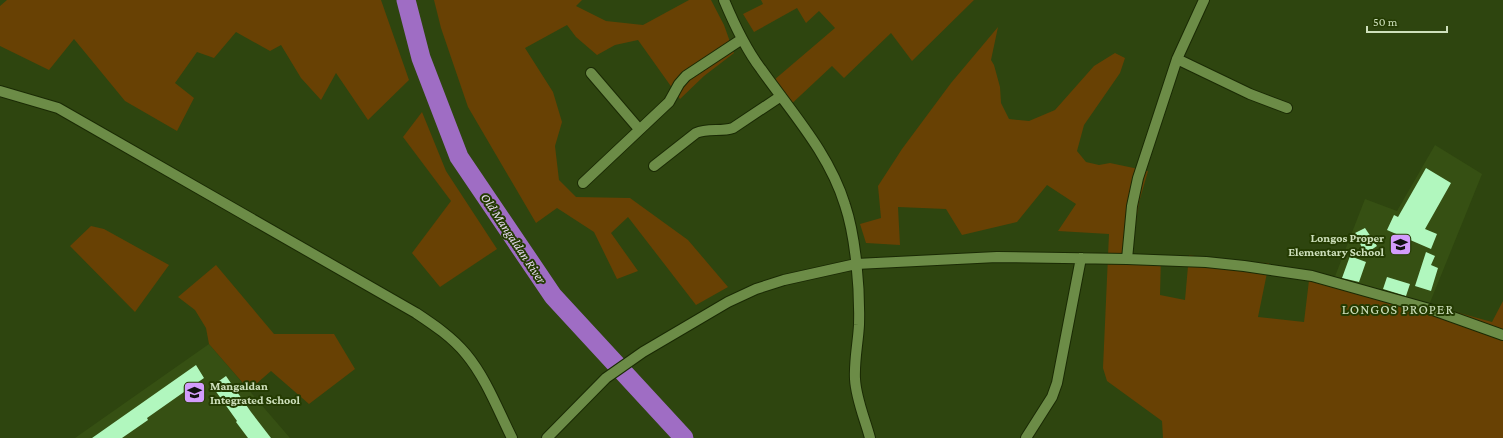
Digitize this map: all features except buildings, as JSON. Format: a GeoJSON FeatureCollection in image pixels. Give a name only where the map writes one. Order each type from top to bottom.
{"type":"FeatureCollection","features":[{"type":"Feature","properties":{"kind":"street"},"geometry":{"type":"LineString","coordinates":[[724,0],[742,39],[760,69],[812,138],[838,183],[846,206],[856,264],[859,324],[855,380],[870,438]]}},
{"type":"Feature","properties":{"kind":"street"},"geometry":{"type":"LineString","coordinates":[[1127,259],[1132,206],[1138,178],[1177,59],[1204,0]]}},
{"type":"Feature","properties":{"kind":"street"},"geometry":{"type":"LineString","coordinates":[[583,183],[669,102],[679,84],[686,76],[742,39]]}},
{"type":"Feature","properties":{"kind":"street"},"geometry":{"type":"LineString","coordinates":[[1177,59],[1250,94],[1288,108]]}},
{"type":"Feature","properties":{"kind":"street"},"geometry":{"type":"LineString","coordinates":[[591,73],[639,130]]}},
{"type":"Feature","properties":{"kind":"street"},"geometry":{"type":"LineString","coordinates":[[0,91],[58,108],[416,313],[449,336],[466,353],[486,385],[512,438]]}},
{"type":"Feature","properties":{"kind":"street"},"geometry":{"type":"LineString","coordinates":[[654,166],[696,133],[733,128],[781,96]]}},
{"type":"Feature","properties":{"kind":"street"},"geometry":{"type":"LineString","coordinates":[[547,438],[606,378],[643,352],[728,302],[756,289],[784,280],[856,264],[997,257],[1206,262],[1312,276],[1433,310],[1503,335]]}},
{"type":"Feature","properties":{"kind":"street"},"geometry":{"type":"LineString","coordinates":[[1026,438],[1052,397],[1057,383],[1081,258]]}},
{"type":"Feature","properties":{"kind":"shaded area"},"geometry":{"type":"Polygon","coordinates":[[[7,0],[381,0],[409,80],[368,120],[336,73],[321,100],[301,78],[281,45],[270,51],[236,32],[214,58],[197,52],[175,83],[194,98],[177,131],[125,101],[74,39],[49,70],[0,46],[0,6],[7,0]]]}},
{"type":"Feature","properties":{"kind":"shaded area"},"geometry":{"type":"Polygon","coordinates":[[[434,0],[582,0],[576,6],[606,21],[643,25],[689,0],[711,0],[724,25],[734,53],[704,76],[680,99],[638,40],[615,45],[597,55],[576,37],[567,25],[525,48],[553,92],[562,122],[555,146],[559,180],[576,197],[630,198],[688,240],[728,287],[696,305],[628,217],[611,233],[638,271],[617,279],[594,232],[557,208],[536,223],[468,107],[441,28],[434,0]]]}},
{"type":"Feature","properties":{"kind":"shaded area"},"geometry":{"type":"Polygon","coordinates":[[[761,0],[974,0],[912,61],[891,33],[844,78],[832,66],[786,109],[767,86],[835,28],[819,11],[806,23],[797,8],[754,32],[743,14],[763,4],[761,0]]]}},
{"type":"Feature","properties":{"kind":"shaded area"},"geometry":{"type":"Polygon","coordinates":[[[998,27],[991,60],[994,65],[1000,87],[1001,103],[1009,119],[1029,121],[1055,110],[1094,66],[1115,53],[1125,58],[1120,73],[1084,125],[1077,151],[1086,162],[1099,165],[1110,163],[1148,171],[1139,202],[1131,255],[1161,255],[1160,295],[1185,300],[1189,255],[1230,262],[1269,263],[1258,317],[1304,322],[1310,272],[1492,322],[1503,301],[1503,438],[1163,438],[1162,421],[1107,381],[1103,368],[1109,234],[1058,231],[1076,204],[1047,185],[1017,222],[962,235],[946,209],[898,207],[900,245],[866,243],[860,224],[881,218],[878,186],[902,149],[951,83],[998,27]]]}},
{"type":"Feature","properties":{"kind":"shaded area"},"geometry":{"type":"Polygon","coordinates":[[[422,112],[446,171],[497,249],[440,287],[412,253],[451,201],[403,137],[422,112]]]}},
{"type":"Feature","properties":{"kind":"shaded area","name":"Longos Proper Elementary School"},"geometry":{"type":"Polygon","coordinates":[[[1435,145],[1482,174],[1429,305],[1334,279],[1365,199],[1397,211],[1435,145]]]}},
{"type":"Feature","properties":{"kind":"shaded area"},"geometry":{"type":"Polygon","coordinates":[[[91,226],[104,229],[169,265],[135,312],[70,246],[91,226]]]}},
{"type":"Feature","properties":{"kind":"shaded area"},"geometry":{"type":"Polygon","coordinates":[[[216,265],[274,334],[334,334],[355,369],[309,404],[271,371],[249,390],[209,344],[206,328],[195,310],[178,297],[216,265]]]}},
{"type":"Feature","properties":{"kind":"shaded area","name":"Mangaldan Integrated School"},"geometry":{"type":"Polygon","coordinates":[[[209,344],[290,438],[75,438],[209,344]]]}},
{"type":"Feature","properties":{"kind":"waterway","name":"Old Mangaldan River"},"geometry":{"type":"LineString","coordinates":[[406,0],[421,58],[459,157],[553,296],[684,438]]}},
{"type":"Feature","properties":{"kind":"place","name":"Longos Proper Elementary School"},"geometry":{"type":"Point","coordinates":[1400,245]}},
{"type":"Feature","properties":{"kind":"place","name":"Mangaldan Integrated School"},"geometry":{"type":"Point","coordinates":[195,393]}},
{"type":"Feature","properties":{"kind":"district","name":"LONGOS PROPER"},"geometry":{"type":"Point","coordinates":[1398,309]}}]}
